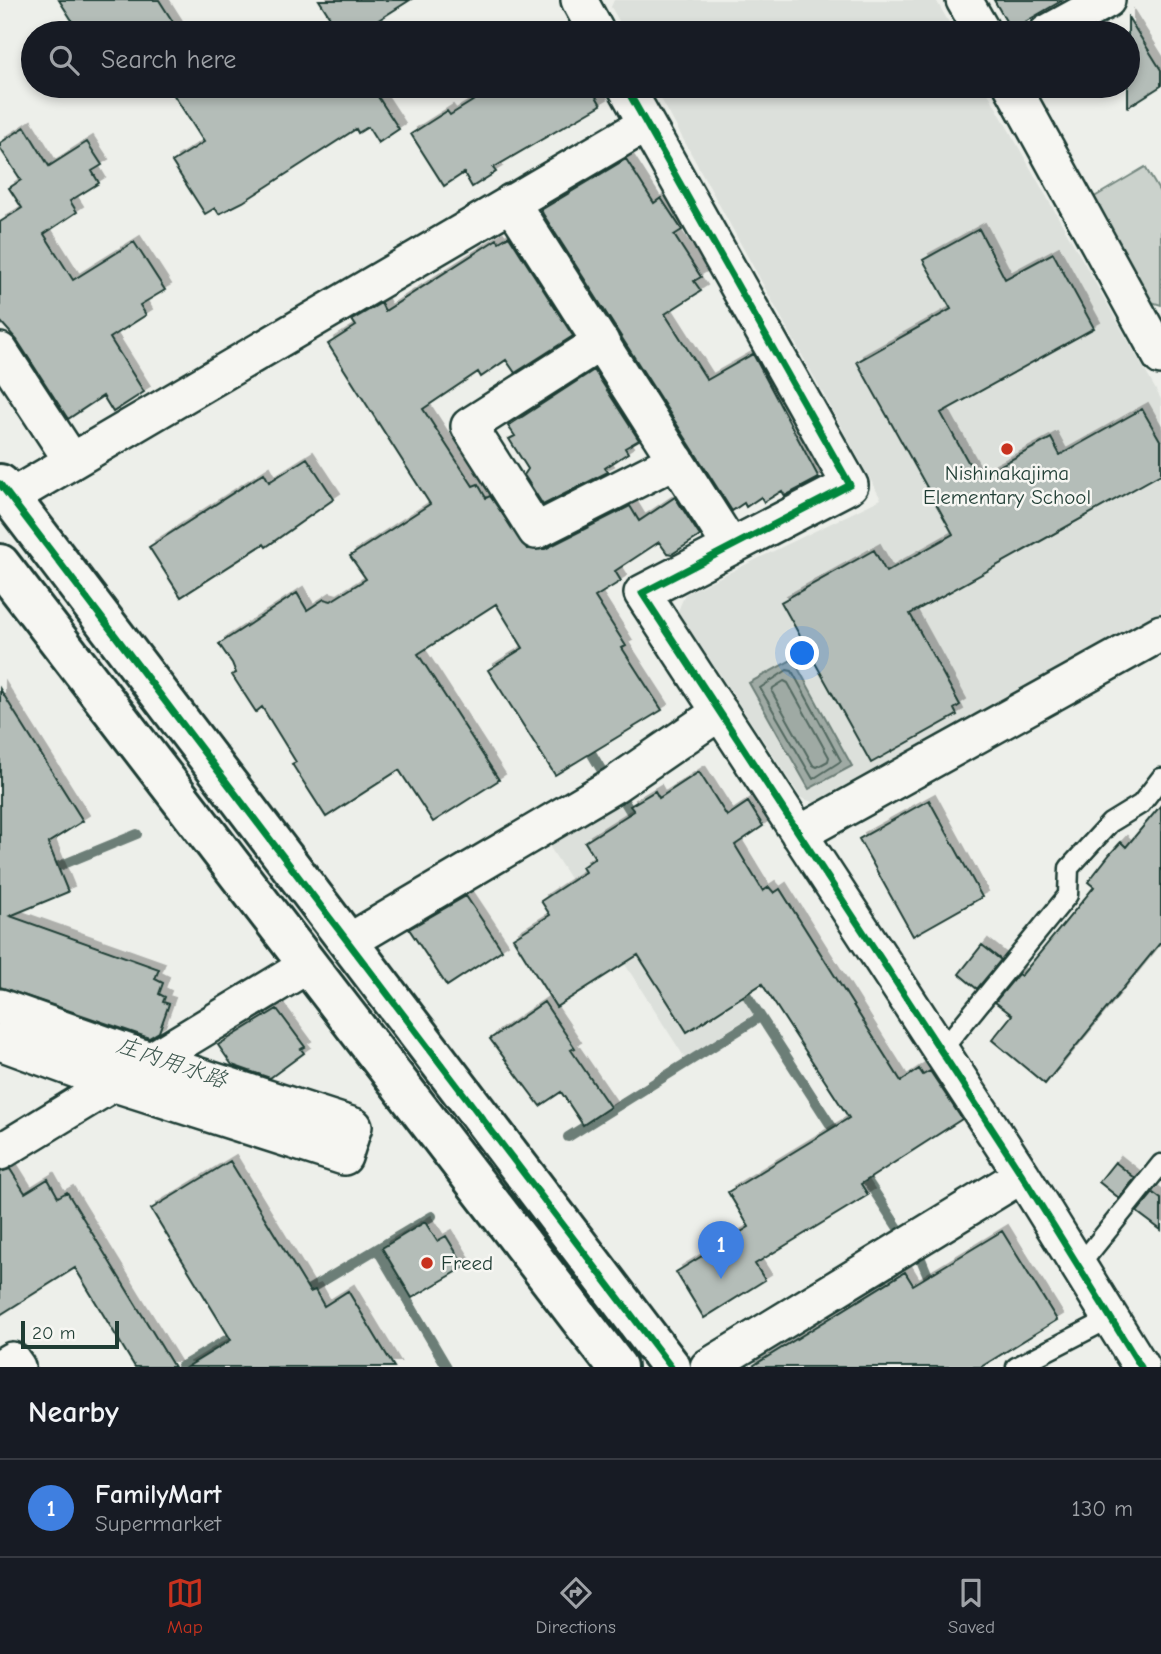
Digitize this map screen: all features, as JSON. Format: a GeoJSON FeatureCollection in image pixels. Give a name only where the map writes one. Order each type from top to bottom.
{"type":"FeatureCollection","features":[{"type":"Feature","properties":{"kind":"street"},"geometry":{"type":"LineString","coordinates":[[579,0],[590,21]]}},
{"type":"Feature","properties":{"kind":"street"},"geometry":{"type":"LineString","coordinates":[[964,0],[976,21]]}},
{"type":"Feature","properties":{"kind":"street"},"geometry":{"type":"LineString","coordinates":[[1069,21],[1107,0]]}},
{"type":"Feature","properties":{"kind":"street"},"geometry":{"type":"LineString","coordinates":[[632,98],[850,485],[642,593],[1023,1175],[1141,1367]]}},
{"type":"Feature","properties":{"kind":"street"},"geometry":{"type":"LineString","coordinates":[[1019,98],[1158,345]]}},
{"type":"Feature","properties":{"kind":"street"},"geometry":{"type":"LineString","coordinates":[[646,124],[72,461],[5,491],[350,941],[671,1367]]}},
{"type":"Feature","properties":{"kind":"street"},"geometry":{"type":"LineString","coordinates":[[511,202],[731,547]]}},
{"type":"Feature","properties":{"kind":"street"},"geometry":{"type":"LineString","coordinates":[[601,342],[469,426],[484,450],[536,531],[676,460]]}},
{"type":"Feature","properties":{"kind":"street"},"geometry":{"type":"LineString","coordinates":[[0,351],[72,461]]}},
{"type":"Feature","properties":{"kind":"street"},"geometry":{"type":"LineString","coordinates":[[0,564],[617,1367]]}},
{"type":"Feature","properties":{"kind":"street"},"geometry":{"type":"LineString","coordinates":[[799,834],[1161,633]]}},
{"type":"Feature","properties":{"kind":"street"},"geometry":{"type":"LineString","coordinates":[[350,941],[614,785],[720,712]]}},
{"type":"Feature","properties":{"kind":"street"},"geometry":{"type":"LineString","coordinates":[[0,1152],[308,965]]}},
{"type":"Feature","properties":{"kind":"street"},"geometry":{"type":"LineString","coordinates":[[0,1007],[132,1071],[344,1157],[354,1126],[132,1071],[0,1042]]}},
{"type":"Feature","properties":{"kind":"street"},"geometry":{"type":"LineString","coordinates":[[708,1367],[1023,1175]]}},
{"type":"Feature","properties":{"kind":"street"},"geometry":{"type":"LineString","coordinates":[[0,1367],[12,1360],[17,1367]]}},
{"type":"Feature","properties":{"kind":"lane"},"geometry":{"type":"LineString","coordinates":[[942,1051],[1068,895],[1069,868],[1110,823],[1141,804],[1161,778]]}},
{"type":"Feature","properties":{"kind":"lane"},"geometry":{"type":"LineString","coordinates":[[1079,1266],[1161,1164]]}},
{"type":"Feature","properties":{"kind":"lane"},"geometry":{"type":"LineString","coordinates":[[1016,1367],[1111,1318]]}},
{"type":"Feature","properties":{"kind":"shaded area"},"geometry":{"type":"Polygon","coordinates":[[[614,0],[936,0],[948,21],[619,21],[611,7],[614,0]]]}},
{"type":"Feature","properties":{"kind":"shaded area","name":"Nishinakajima Elementary School"},"geometry":{"type":"Polygon","coordinates":[[[661,98],[991,98],[1161,399],[1161,619],[824,806],[801,798],[678,611],[685,594],[881,499],[661,98]]]}},
{"type":"Feature","properties":{"kind":"shaded area"},"geometry":{"type":"Polygon","coordinates":[[[1145,167],[1161,194],[1161,305],[1148,301],[1091,199],[1145,167]]]}},
{"type":"Feature","properties":{"kind":"shaded area"},"geometry":{"type":"Polygon","coordinates":[[[614,795],[754,1014],[685,1058],[544,838],[614,795]]]}},
{"type":"Feature","properties":{"kind":"water"},"geometry":{"type":"Polygon","coordinates":[[[793,659],[852,766],[809,789],[749,683],[793,659]]]}},
{"type":"Feature","properties":{"kind":"building"},"geometry":{"type":"Polygon","coordinates":[[[59,0],[159,0],[172,21],[72,21],[59,0]]]}},
{"type":"Feature","properties":{"kind":"building"},"geometry":{"type":"Polygon","coordinates":[[[319,0],[410,0],[377,21],[332,21],[319,0]]]}},
{"type":"Feature","properties":{"kind":"building"},"geometry":{"type":"Polygon","coordinates":[[[994,0],[1063,0],[1027,21],[1006,21],[994,0]]]}},
{"type":"Feature","properties":{"kind":"building"},"geometry":{"type":"Polygon","coordinates":[[[1140,36],[1161,70],[1161,86],[1128,107],[1128,98],[1140,98],[1140,36]]]}},
{"type":"Feature","properties":{"kind":"building"},"geometry":{"type":"Polygon","coordinates":[[[176,98],[379,98],[399,129],[378,143],[368,127],[358,133],[356,129],[243,202],[219,214],[215,208],[205,214],[172,162],[204,142],[176,98]]]}},
{"type":"Feature","properties":{"kind":"building"},"geometry":{"type":"Polygon","coordinates":[[[478,98],[597,98],[601,105],[493,168],[496,172],[472,187],[464,173],[444,186],[411,134],[447,111],[450,115],[478,98]]]}},
{"type":"Feature","properties":{"kind":"building"},"geometry":{"type":"Polygon","coordinates":[[[25,127],[49,166],[87,142],[102,165],[92,171],[99,183],[70,201],[77,212],[44,234],[73,280],[134,242],[165,290],[140,305],[146,315],[110,338],[144,392],[113,412],[103,396],[68,419],[17,340],[0,321],[0,222],[22,208],[9,188],[21,180],[0,148],[0,143],[25,127]]]}},
{"type":"Feature","properties":{"kind":"building"},"geometry":{"type":"Polygon","coordinates":[[[626,159],[654,203],[661,198],[682,230],[674,235],[701,277],[694,281],[701,291],[665,314],[707,380],[753,354],[819,478],[785,496],[782,491],[764,502],[761,497],[746,507],[744,503],[732,511],[543,214],[541,210],[626,159]]]}},
{"type":"Feature","properties":{"kind":"building"},"geometry":{"type":"Polygon","coordinates":[[[979,229],[1005,279],[1053,253],[1094,328],[941,413],[977,478],[1051,438],[1060,455],[1142,409],[1161,442],[1161,474],[910,614],[960,705],[954,709],[957,715],[871,763],[781,602],[874,550],[886,572],[953,534],[857,362],[951,309],[923,260],[979,229]]]}},
{"type":"Feature","properties":{"kind":"building"},"geometry":{"type":"Polygon","coordinates":[[[509,236],[573,336],[515,373],[506,360],[481,377],[478,372],[423,409],[473,486],[478,484],[486,498],[490,496],[527,549],[545,549],[630,506],[639,521],[675,497],[700,536],[672,554],[667,553],[659,542],[615,571],[621,581],[595,597],[626,646],[622,648],[662,710],[555,775],[488,670],[523,648],[496,604],[418,654],[499,780],[433,822],[399,770],[326,817],[292,764],[296,762],[262,707],[256,712],[232,675],[236,673],[232,663],[219,644],[297,593],[307,610],[324,599],[331,601],[366,579],[350,556],[430,504],[328,344],[356,326],[352,320],[381,303],[385,311],[497,239],[499,242],[509,236]]]}},
{"type":"Feature","properties":{"kind":"building"},"geometry":{"type":"Polygon","coordinates":[[[594,370],[639,440],[625,448],[628,453],[605,468],[608,472],[543,505],[524,475],[528,469],[509,439],[515,436],[508,426],[594,370]]]}},
{"type":"Feature","properties":{"kind":"building"},"geometry":{"type":"Polygon","coordinates":[[[307,458],[334,499],[266,547],[264,544],[181,597],[149,547],[264,473],[269,482],[307,458]]]}},
{"type":"Feature","properties":{"kind":"building"},"geometry":{"type":"Polygon","coordinates":[[[0,689],[83,821],[48,843],[68,892],[10,916],[159,969],[155,979],[163,983],[159,994],[165,997],[163,1002],[169,1004],[159,1032],[149,1038],[0,987],[0,689]]]}},
{"type":"Feature","properties":{"kind":"building"},"geometry":{"type":"Polygon","coordinates":[[[699,772],[727,816],[748,802],[763,826],[735,845],[763,891],[769,887],[774,893],[780,889],[901,1081],[919,1069],[923,1075],[930,1071],[962,1119],[861,1184],[868,1195],[755,1264],[765,1280],[704,1318],[676,1272],[749,1227],[728,1192],[849,1118],[762,984],[687,1032],[638,955],[556,1007],[513,938],[550,915],[541,901],[585,872],[582,867],[595,858],[585,842],[634,811],[630,806],[655,791],[659,798],[699,772]]]}},
{"type":"Feature","properties":{"kind":"building"},"geometry":{"type":"Polygon","coordinates":[[[929,800],[982,897],[913,936],[859,839],[929,800]]]}},
{"type":"Feature","properties":{"kind":"building"},"geometry":{"type":"Polygon","coordinates":[[[1161,805],[1161,942],[1045,1084],[992,1040],[1012,1015],[995,1002],[1018,974],[1021,976],[1094,887],[1088,882],[1110,854],[1121,842],[1126,847],[1161,805]]]}},
{"type":"Feature","properties":{"kind":"building"},"geometry":{"type":"Polygon","coordinates":[[[466,896],[502,950],[447,986],[409,929],[466,896]]]}},
{"type":"Feature","properties":{"kind":"building"},"geometry":{"type":"Polygon","coordinates":[[[982,945],[1001,960],[977,989],[959,974],[982,945]]]}},
{"type":"Feature","properties":{"kind":"building"},"geometry":{"type":"Polygon","coordinates":[[[544,1002],[575,1048],[571,1050],[610,1107],[583,1125],[561,1092],[540,1106],[490,1039],[544,1002]]]}},
{"type":"Feature","properties":{"kind":"building"},"geometry":{"type":"Polygon","coordinates":[[[277,1009],[305,1047],[301,1049],[304,1053],[270,1078],[232,1065],[218,1045],[277,1009]]]}},
{"type":"Feature","properties":{"kind":"building"},"geometry":{"type":"Polygon","coordinates":[[[230,1161],[310,1292],[315,1290],[324,1306],[348,1291],[394,1367],[187,1367],[231,1340],[151,1209],[230,1161]]]}},
{"type":"Feature","properties":{"kind":"building"},"geometry":{"type":"Polygon","coordinates":[[[1115,1162],[1135,1178],[1119,1198],[1099,1182],[1115,1162]]]}},
{"type":"Feature","properties":{"kind":"building"},"geometry":{"type":"Polygon","coordinates":[[[10,1169],[25,1193],[48,1179],[58,1197],[67,1192],[174,1367],[135,1367],[75,1268],[0,1315],[0,1172],[10,1169]]]}},
{"type":"Feature","properties":{"kind":"building"},"geometry":{"type":"Polygon","coordinates":[[[1153,1193],[1161,1199],[1161,1230],[1137,1212],[1153,1193]]]}},
{"type":"Feature","properties":{"kind":"building"},"geometry":{"type":"Polygon","coordinates":[[[425,1222],[437,1241],[446,1236],[465,1267],[412,1298],[382,1248],[425,1222]]]}},
{"type":"Feature","properties":{"kind":"building"},"geometry":{"type":"Polygon","coordinates":[[[1002,1231],[1057,1320],[981,1367],[751,1367],[905,1272],[913,1285],[1002,1231]]]}},
{"type":"Feature","properties":{"kind":"waterway"},"geometry":{"type":"LineString","coordinates":[[586,744],[605,776]]}},
{"type":"Feature","properties":{"kind":"waterway"},"geometry":{"type":"LineString","coordinates":[[621,796],[637,822]]}},
{"type":"Feature","properties":{"kind":"waterway"},"geometry":{"type":"LineString","coordinates":[[47,871],[137,834]]}},
{"type":"Feature","properties":{"kind":"waterway"},"geometry":{"type":"LineString","coordinates":[[739,983],[839,1138]]}},
{"type":"Feature","properties":{"kind":"waterway"},"geometry":{"type":"LineString","coordinates":[[568,1137],[760,1017]]}},
{"type":"Feature","properties":{"kind":"waterway"},"geometry":{"type":"LineString","coordinates":[[861,1171],[898,1228]]}},
{"type":"Feature","properties":{"kind":"waterway","name":"庄内用水路"},"geometry":{"type":"LineString","coordinates":[[527,1214],[585,1289]]}},
{"type":"Feature","properties":{"kind":"waterway"},"geometry":{"type":"LineString","coordinates":[[298,1296],[432,1216]]}},
{"type":"Feature","properties":{"kind":"waterway"},"geometry":{"type":"LineString","coordinates":[[377,1249],[447,1367]]}},
{"type":"Feature","properties":{"kind":"waterway"},"geometry":{"type":"LineString","coordinates":[[921,1259],[933,1288]]}},
{"type":"Feature","properties":{"kind":"waterway"},"geometry":{"type":"LineString","coordinates":[[181,1367],[241,1331]]}},
{"type":"Feature","properties":{"kind":"cycle path"},"geometry":{"type":"LineString","coordinates":[[632,98],[850,485],[642,593],[1022,1175],[1141,1367]]}},
{"type":"Feature","properties":{"kind":"cycle path"},"geometry":{"type":"LineString","coordinates":[[0,484],[671,1367]]}},
{"type":"Feature","properties":{"kind":"place","name":"Nishinakajima Elementary School"},"geometry":{"type":"Point","coordinates":[1007,449]}},
{"type":"Feature","properties":{"kind":"place","name":"Freed"},"geometry":{"type":"Point","coordinates":[427,1263]}},
{"type":"Feature","properties":{"kind":"place","name":"FamilyMart"},"geometry":{"type":"Point","coordinates":[721,1279]}}]}
